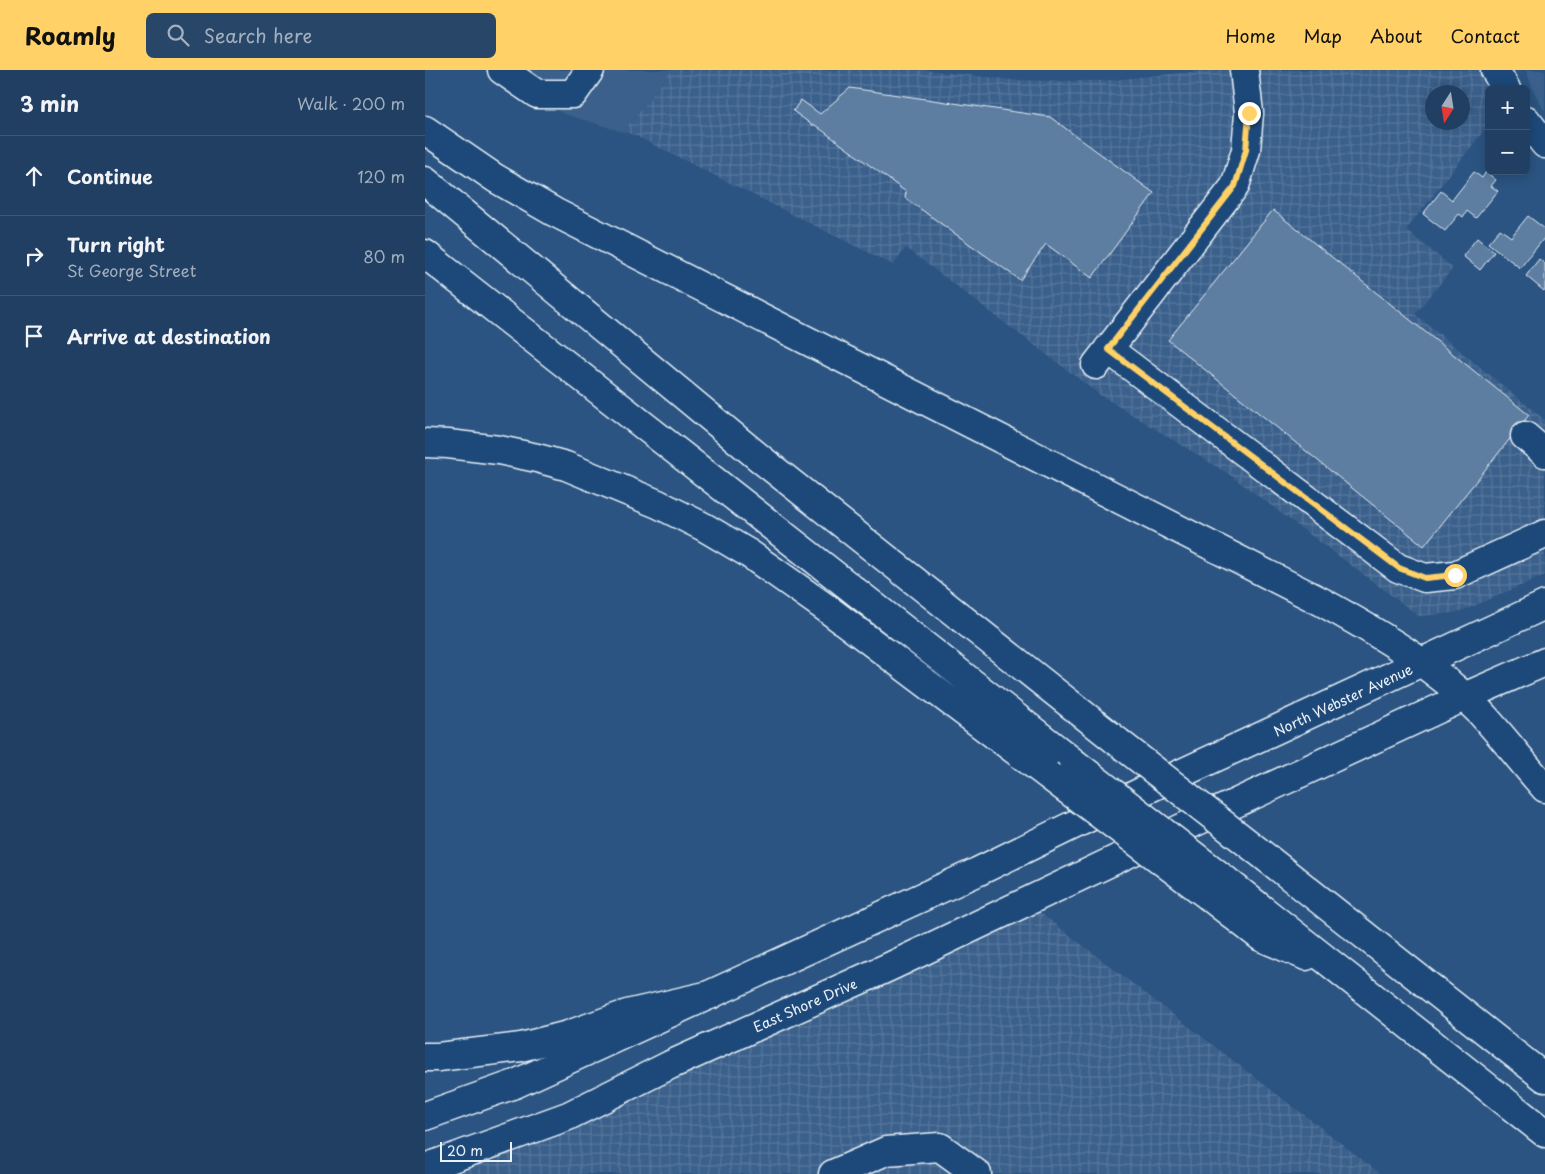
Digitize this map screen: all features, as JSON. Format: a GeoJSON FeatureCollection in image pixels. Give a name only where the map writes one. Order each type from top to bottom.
{"type":"FeatureCollection","features":[{"type":"Feature","properties":{"kind":"main road"},"geometry":{"type":"LineString","coordinates":[[502,70],[537,94],[573,94],[590,70]]}},
{"type":"Feature","properties":{"kind":"main road"},"geometry":{"type":"LineString","coordinates":[[1244,70],[1249,113],[1246,150],[1235,186],[1102,357],[1399,568],[1425,578],[1455,575],[1545,534]]}},
{"type":"Feature","properties":{"kind":"main road"},"geometry":{"type":"LineString","coordinates":[[1495,70],[1504,85]]}},
{"type":"Feature","properties":{"kind":"main road"},"geometry":{"type":"LineString","coordinates":[[1530,125],[1545,144]]}},
{"type":"Feature","properties":{"kind":"main road"},"geometry":{"type":"LineString","coordinates":[[425,130],[495,178],[554,212],[1323,602],[1383,637],[1442,677],[1464,697],[1545,788]]}},
{"type":"Feature","properties":{"kind":"main road"},"geometry":{"type":"LineString","coordinates":[[425,181],[762,460],[1545,1078]]}},
{"type":"Feature","properties":{"kind":"main road"},"geometry":{"type":"LineString","coordinates":[[425,254],[1073,762],[1213,885]]}},
{"type":"Feature","properties":{"kind":"main road"},"geometry":{"type":"LineString","coordinates":[[425,443],[499,450],[566,466],[658,504],[704,527],[748,553],[829,610],[1048,775],[1337,970],[1545,1133]]}},
{"type":"Feature","properties":{"kind":"main road","name":"North Webster Avenue"},"geometry":{"type":"LineString","coordinates":[[710,995],[977,872],[1141,792],[1545,605]]}},
{"type":"Feature","properties":{"kind":"main road"},"geometry":{"type":"LineString","coordinates":[[1464,697],[1545,662]]}},
{"type":"Feature","properties":{"kind":"main road","name":"East Shore Drive"},"geometry":{"type":"LineString","coordinates":[[425,1168],[568,1116],[671,1065],[897,963],[1464,697]]}},
{"type":"Feature","properties":{"kind":"main road"},"geometry":{"type":"LineString","coordinates":[[425,1057],[521,1046],[568,1035],[627,1014],[710,995]]}},
{"type":"Feature","properties":{"kind":"main road"},"geometry":{"type":"LineString","coordinates":[[425,1116],[515,1084],[710,995]]}},
{"type":"Feature","properties":{"kind":"main road"},"geometry":{"type":"LineString","coordinates":[[833,1174],[886,1151],[940,1147],[977,1174]]}},
{"type":"Feature","properties":{"kind":"shaded area"},"geometry":{"type":"Polygon","coordinates":[[[485,70],[672,70],[623,132],[564,114],[485,70]]]}},
{"type":"Feature","properties":{"kind":"shaded area"},"geometry":{"type":"Polygon","coordinates":[[[672,70],[925,70],[1012,80],[1101,81],[1210,70],[1482,70],[1486,85],[1485,129],[1406,230],[1453,268],[1415,314],[1545,420],[1545,575],[1467,609],[1453,613],[1419,616],[1230,475],[1100,395],[906,248],[893,265],[634,135],[623,132],[672,70]]]}},
{"type":"Feature","properties":{"kind":"shaded area"},"geometry":{"type":"Polygon","coordinates":[[[1526,70],[1545,70],[1545,112],[1533,90],[1526,70]]]}},
{"type":"Feature","properties":{"kind":"shaded area"},"geometry":{"type":"Polygon","coordinates":[[[1038,911],[1381,1174],[441,1174],[575,1125],[1038,911]]]}},
{"type":"Feature","properties":{"kind":"building"},"geometry":{"type":"Polygon","coordinates":[[[850,88],[1050,117],[1154,193],[1092,278],[1046,244],[1020,280],[905,198],[906,192],[793,111],[801,100],[820,114],[850,88]]]}},
{"type":"Feature","properties":{"kind":"building"},"geometry":{"type":"Polygon","coordinates":[[[1474,172],[1482,178],[1485,174],[1496,180],[1491,186],[1498,191],[1476,218],[1467,211],[1463,217],[1459,214],[1445,231],[1423,214],[1441,191],[1452,200],[1474,172]]]}},
{"type":"Feature","properties":{"kind":"building"},"geometry":{"type":"Polygon","coordinates":[[[1273,210],[1529,415],[1424,546],[1168,340],[1273,210]]]}},
{"type":"Feature","properties":{"kind":"building"},"geometry":{"type":"Polygon","coordinates":[[[1528,216],[1545,229],[1545,237],[1520,268],[1488,243],[1500,229],[1511,237],[1528,216]]]}},
{"type":"Feature","properties":{"kind":"building"},"geometry":{"type":"Polygon","coordinates":[[[1477,238],[1494,252],[1480,270],[1463,256],[1477,238]]]}},
{"type":"Feature","properties":{"kind":"building"},"geometry":{"type":"Polygon","coordinates":[[[1539,259],[1545,264],[1544,291],[1526,276],[1539,259]]]}},
{"type":"Feature","properties":{"kind":"route"},"geometry":{"type":"LineString","coordinates":[[1249,113],[1246,150],[1235,186],[1108,349],[1399,568],[1425,578],[1455,575]]}}]}
